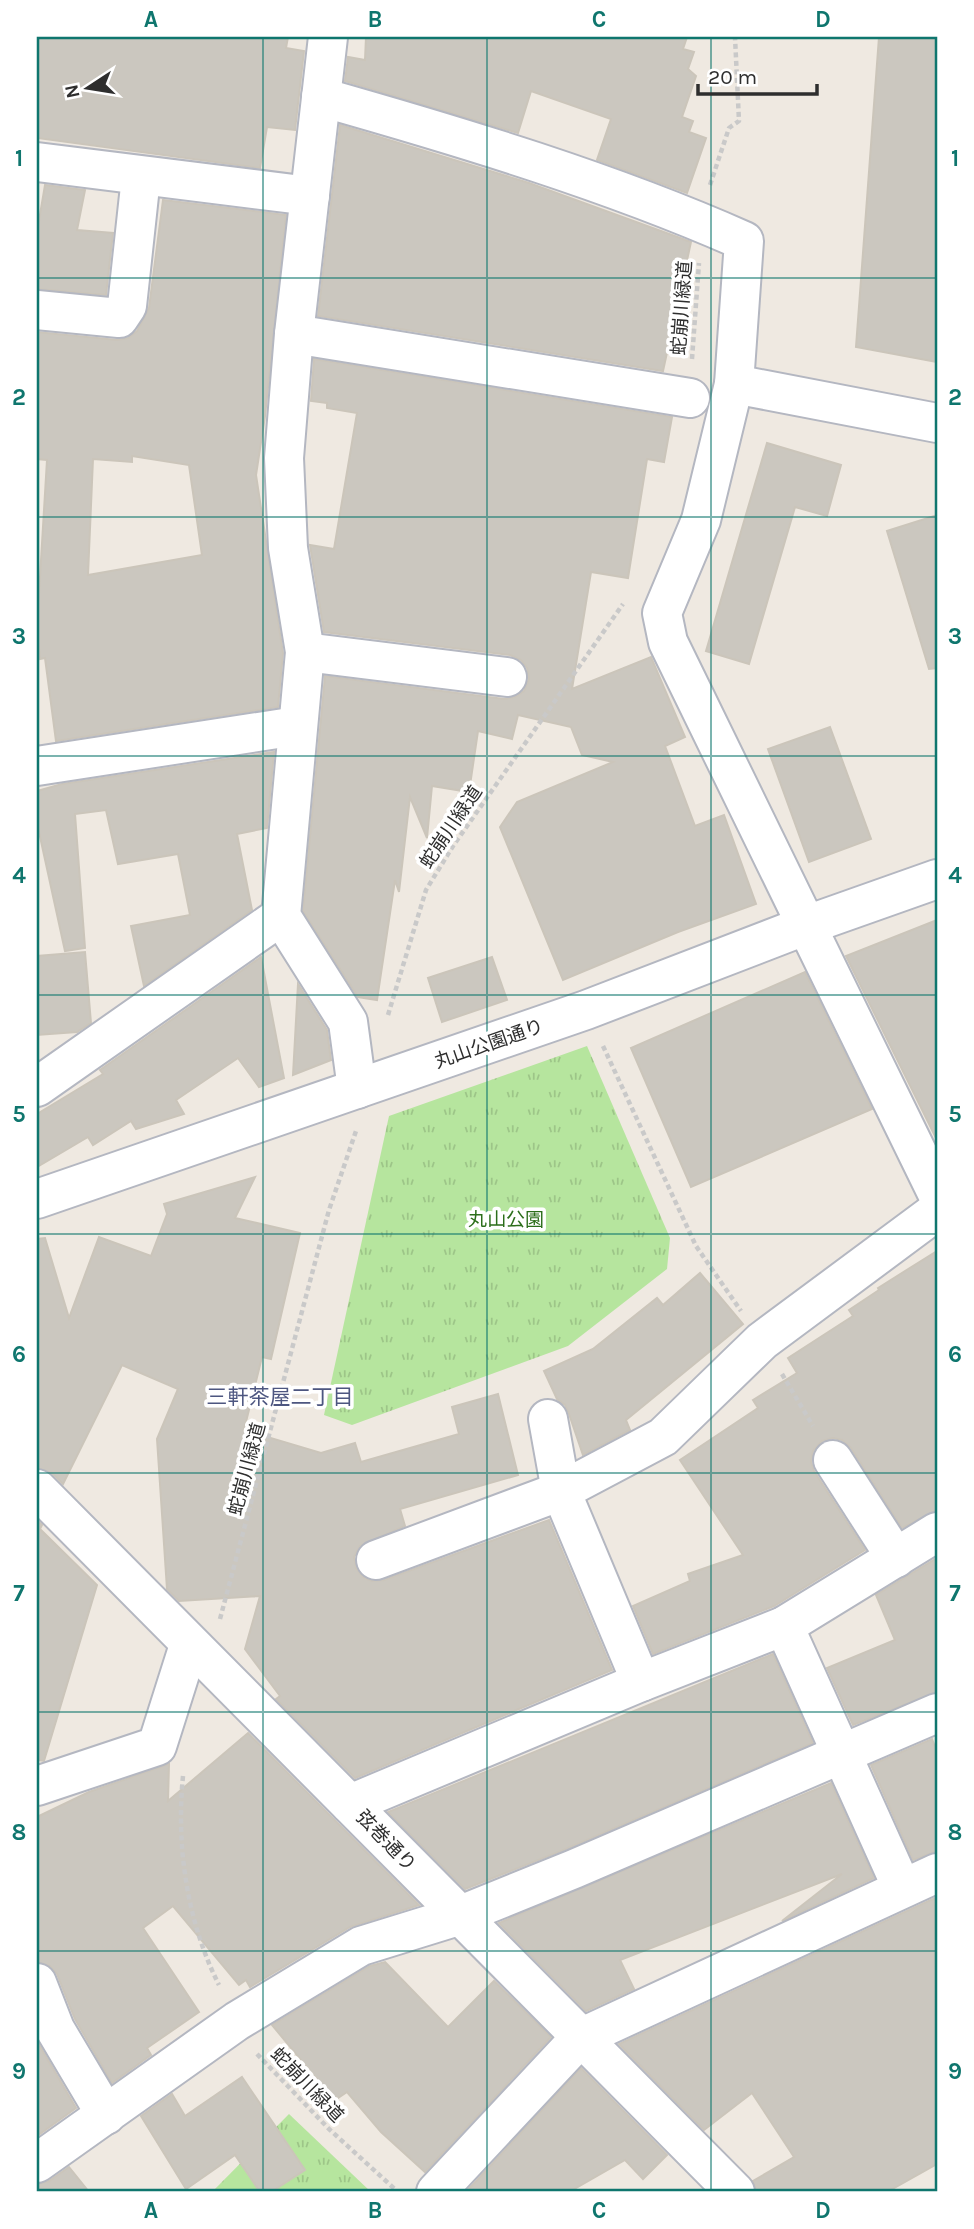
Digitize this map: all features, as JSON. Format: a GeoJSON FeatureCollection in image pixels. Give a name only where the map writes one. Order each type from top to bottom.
{"type":"FeatureCollection","features":[{"type":"Feature","properties":{"kind":"street"},"geometry":{"type":"LineString","coordinates":[[328,37],[294,334],[284,458],[288,548],[305,652],[281,916],[348,1022],[364,1087]]}},
{"type":"Feature","properties":{"kind":"street"},"geometry":{"type":"LineString","coordinates":[[321,97],[463,138],[702,223],[744,242],[734,384],[701,520],[662,613],[668,642],[937,1194]]}},
{"type":"Feature","properties":{"kind":"street"},"geometry":{"type":"LineString","coordinates":[[37,162],[310,197]]}},
{"type":"Feature","properties":{"kind":"street"},"geometry":{"type":"LineString","coordinates":[[37,310],[119,318],[127,306],[141,177]]}},
{"type":"Feature","properties":{"kind":"street"},"geometry":{"type":"LineString","coordinates":[[294,334],[690,398]]}},
{"type":"Feature","properties":{"kind":"street"},"geometry":{"type":"LineString","coordinates":[[734,384],[937,423]]}},
{"type":"Feature","properties":{"kind":"street"},"geometry":{"type":"LineString","coordinates":[[305,652],[507,677]]}},
{"type":"Feature","properties":{"kind":"street"},"geometry":{"type":"LineString","coordinates":[[37,766],[297,726]]}},
{"type":"Feature","properties":{"kind":"street","name":"丸山公園通り"},"geometry":{"type":"LineString","coordinates":[[37,1199],[586,1010],[807,925],[937,879]]}},
{"type":"Feature","properties":{"kind":"street"},"geometry":{"type":"LineString","coordinates":[[37,1087],[281,916]]}},
{"type":"Feature","properties":{"kind":"street"},"geometry":{"type":"LineString","coordinates":[[376,1560],[561,1491],[663,1437],[762,1341],[937,1211]]}},
{"type":"Feature","properties":{"kind":"street"},"geometry":{"type":"LineString","coordinates":[[548,1419],[561,1491],[640,1682]]}},
{"type":"Feature","properties":{"kind":"street"},"geometry":{"type":"LineString","coordinates":[[833,1460],[896,1558]]}},
{"type":"Feature","properties":{"kind":"street","name":"弦巻通り"},"geometry":{"type":"LineString","coordinates":[[37,1489],[198,1654],[351,1804],[458,1916],[735,2192]]}},
{"type":"Feature","properties":{"kind":"street"},"geometry":{"type":"LineString","coordinates":[[351,1804],[640,1682],[784,1626],[937,1532]]}},
{"type":"Feature","properties":{"kind":"street"},"geometry":{"type":"LineString","coordinates":[[784,1626],[902,1888]]}},
{"type":"Feature","properties":{"kind":"street"},"geometry":{"type":"LineString","coordinates":[[37,1786],[158,1746],[198,1654]]}},
{"type":"Feature","properties":{"kind":"street"},"geometry":{"type":"LineString","coordinates":[[37,2164],[237,2021],[361,1946],[458,1916],[842,1756],[937,1713]]}},
{"type":"Feature","properties":{"kind":"street"},"geometry":{"type":"LineString","coordinates":[[436,2192],[580,2038],[937,1873]]}},
{"type":"Feature","properties":{"kind":"street"},"geometry":{"type":"LineString","coordinates":[[37,1983],[55,2029],[106,2115]]}},
{"type":"Feature","properties":{"kind":"path","name":"蛇崩川緑道"},"geometry":{"type":"LineString","coordinates":[[690,398],[702,223],[713,172],[729,128],[739,121],[736,37]]}},
{"type":"Feature","properties":{"kind":"path","name":"蛇崩川緑道"},"geometry":{"type":"LineString","coordinates":[[387,1020],[426,890],[453,846],[630,593]]}},
{"type":"Feature","properties":{"kind":"path"},"geometry":{"type":"LineString","coordinates":[[586,1010],[696,1246],[762,1341],[833,1460]]}},
{"type":"Feature","properties":{"kind":"path","name":"蛇崩川緑道"},"geometry":{"type":"LineString","coordinates":[[198,1654],[237,1560],[364,1087]]}},
{"type":"Feature","properties":{"kind":"path","name":"蛇崩川緑道"},"geometry":{"type":"LineString","coordinates":[[183,1771],[180,1835],[184,1873],[205,1951],[237,2021],[260,2058],[273,2073],[398,2192]]}},
{"type":"Feature","properties":{"kind":"green space","name":"丸山公園"},"geometry":{"type":"Polygon","coordinates":[[[587,1046],[670,1238],[667,1269],[568,1346],[352,1425],[324,1415],[389,1116],[587,1046]]]}},
{"type":"Feature","properties":{"kind":"green space"},"geometry":{"type":"Polygon","coordinates":[[[289,2114],[371,2192],[212,2192],[289,2114]]]}},
{"type":"Feature","properties":{"kind":"building"},"geometry":{"type":"Polygon","coordinates":[[[37,37],[288,37],[286,48],[304,51],[295,130],[267,127],[260,168],[37,138],[37,37]]]}},
{"type":"Feature","properties":{"kind":"building"},"geometry":{"type":"Polygon","coordinates":[[[366,37],[687,37],[683,49],[694,52],[688,69],[696,76],[682,117],[693,121],[689,132],[706,138],[687,193],[597,160],[611,119],[531,91],[518,133],[345,81],[348,57],[365,60],[366,37]]]}},
{"type":"Feature","properties":{"kind":"building"},"geometry":{"type":"Polygon","coordinates":[[[879,37],[937,37],[937,362],[856,347],[879,37]]]}},
{"type":"Feature","properties":{"kind":"building"},"geometry":{"type":"Polygon","coordinates":[[[340,125],[529,183],[691,242],[663,371],[318,316],[340,125]]]}},
{"type":"Feature","properties":{"kind":"building"},"geometry":{"type":"Polygon","coordinates":[[[45,185],[85,190],[77,230],[113,233],[106,295],[37,289],[37,232],[45,185]]]}},
{"type":"Feature","properties":{"kind":"building"},"geometry":{"type":"Polygon","coordinates":[[[163,200],[286,215],[265,416],[256,475],[283,653],[278,707],[56,741],[45,658],[40,659],[37,627],[47,460],[37,459],[37,332],[117,340],[128,338],[137,331],[149,308],[163,200]],[[132,456],[132,462],[93,459],[88,575],[202,555],[189,465],[132,456]]]}},
{"type":"Feature","properties":{"kind":"building"},"geometry":{"type":"Polygon","coordinates":[[[314,359],[672,417],[664,462],[647,459],[628,578],[591,572],[572,689],[651,657],[685,737],[665,746],[695,826],[724,815],[756,904],[678,932],[563,980],[500,827],[517,802],[613,762],[582,755],[571,727],[518,715],[512,739],[478,731],[469,792],[432,786],[427,838],[410,797],[399,892],[395,880],[377,1000],[358,997],[303,911],[325,676],[504,699],[515,697],[524,691],[529,679],[527,668],[521,660],[510,655],[324,632],[310,545],[334,549],[357,413],[327,408],[327,403],[311,401],[314,359]]]}},
{"type":"Feature","properties":{"kind":"building"},"geometry":{"type":"Polygon","coordinates":[[[767,443],[841,465],[827,516],[795,507],[749,664],[706,651],[767,443]]]}},
{"type":"Feature","properties":{"kind":"building"},"geometry":{"type":"Polygon","coordinates":[[[937,515],[937,668],[929,669],[887,531],[937,515]]]}},
{"type":"Feature","properties":{"kind":"building"},"geometry":{"type":"Polygon","coordinates":[[[830,727],[871,839],[809,862],[768,749],[830,727]]]}},
{"type":"Feature","properties":{"kind":"building"},"geometry":{"type":"Polygon","coordinates":[[[274,752],[267,828],[237,834],[252,910],[144,986],[131,926],[190,915],[178,854],[118,864],[106,810],[75,814],[85,948],[65,951],[37,823],[37,791],[62,784],[274,752]]]}},
{"type":"Feature","properties":{"kind":"building"},"geometry":{"type":"Polygon","coordinates":[[[937,920],[937,1140],[846,956],[937,920]]]}},
{"type":"Feature","properties":{"kind":"building"},"geometry":{"type":"Polygon","coordinates":[[[85,952],[91,1023],[77,1032],[37,1035],[37,956],[85,952]]]}},
{"type":"Feature","properties":{"kind":"building"},"geometry":{"type":"Polygon","coordinates":[[[261,957],[284,1078],[259,1087],[238,1058],[176,1100],[184,1114],[136,1129],[131,1121],[93,1145],[88,1137],[37,1167],[37,1114],[103,1074],[100,1070],[261,957]]]}},
{"type":"Feature","properties":{"kind":"building"},"geometry":{"type":"Polygon","coordinates":[[[492,957],[507,1000],[442,1022],[428,978],[492,957]]]}},
{"type":"Feature","properties":{"kind":"building"},"geometry":{"type":"Polygon","coordinates":[[[805,972],[872,1109],[691,1187],[631,1048],[805,972]]]}},
{"type":"Feature","properties":{"kind":"building"},"geometry":{"type":"Polygon","coordinates":[[[298,984],[327,1030],[331,1060],[293,1075],[298,984]]]}},
{"type":"Feature","properties":{"kind":"building"},"geometry":{"type":"Polygon","coordinates":[[[255,1177],[235,1218],[300,1233],[271,1359],[262,1357],[244,1430],[321,1453],[355,1443],[361,1462],[459,1434],[452,1407],[498,1394],[518,1475],[400,1509],[405,1526],[360,1546],[354,1557],[356,1568],[363,1577],[372,1581],[384,1580],[549,1520],[612,1670],[355,1778],[276,1699],[280,1696],[245,1649],[260,1596],[179,1601],[167,1589],[157,1439],[178,1389],[122,1365],[63,1484],[52,1473],[37,1468],[37,1239],[45,1238],[69,1318],[99,1237],[151,1256],[167,1214],[164,1204],[255,1177]]]}},
{"type":"Feature","properties":{"kind":"building"},"geometry":{"type":"Polygon","coordinates":[[[937,1251],[937,1510],[902,1528],[851,1448],[842,1440],[833,1438],[822,1441],[813,1451],[811,1462],[814,1471],[865,1550],[774,1606],[653,1654],[633,1606],[690,1581],[688,1574],[743,1555],[680,1460],[758,1408],[753,1400],[797,1373],[788,1358],[853,1316],[849,1310],[879,1290],[878,1288],[937,1251]]]}},
{"type":"Feature","properties":{"kind":"building"},"geometry":{"type":"Polygon","coordinates":[[[700,1273],[743,1324],[626,1420],[630,1430],[583,1455],[565,1405],[557,1399],[544,1371],[593,1349],[657,1298],[663,1305],[700,1273]]]}},
{"type":"Feature","properties":{"kind":"building"},"geometry":{"type":"Polygon","coordinates":[[[37,1520],[42,1525],[40,1529],[97,1585],[44,1761],[37,1760],[37,1520]]]}},
{"type":"Feature","properties":{"kind":"building"},"geometry":{"type":"Polygon","coordinates":[[[937,1558],[937,1692],[853,1725],[827,1668],[895,1640],[876,1595],[937,1558]]]}},
{"type":"Feature","properties":{"kind":"building"},"geometry":{"type":"Polygon","coordinates":[[[773,1654],[813,1743],[566,1849],[465,1889],[388,1812],[773,1654]]]}},
{"type":"Feature","properties":{"kind":"building"},"geometry":{"type":"Polygon","coordinates":[[[248,1733],[419,1905],[350,1927],[250,1987],[246,1980],[239,1985],[173,1906],[143,1928],[199,2012],[147,2048],[151,2055],[112,2083],[75,2019],[57,1974],[50,1966],[37,1962],[37,1817],[89,1792],[169,1764],[168,1801],[248,1733]]]}},
{"type":"Feature","properties":{"kind":"building"},"geometry":{"type":"Polygon","coordinates":[[[932,1739],[937,1752],[937,1851],[913,1860],[871,1765],[932,1739]]]}},
{"type":"Feature","properties":{"kind":"building"},"geometry":{"type":"Polygon","coordinates":[[[831,1783],[874,1878],[782,1921],[842,1874],[620,1960],[634,1989],[586,2011],[499,1923],[831,1783]]]}},
{"type":"Feature","properties":{"kind":"building"},"geometry":{"type":"Polygon","coordinates":[[[935,1898],[937,2164],[887,2192],[756,2192],[753,2181],[794,2157],[752,2093],[704,2130],[619,2044],[935,1898]]]}},
{"type":"Feature","properties":{"kind":"building"},"geometry":{"type":"Polygon","coordinates":[[[385,1962],[448,2027],[494,1981],[551,2037],[425,2172],[381,2132],[347,2092],[332,2102],[316,2078],[272,2025],[370,1966],[385,1962]]]}},
{"type":"Feature","properties":{"kind":"building"},"geometry":{"type":"Polygon","coordinates":[[[37,2041],[76,2108],[37,2136],[37,2041]]]}},
{"type":"Feature","properties":{"kind":"building"},"geometry":{"type":"Polygon","coordinates":[[[581,2068],[667,2155],[643,2179],[625,2160],[569,2192],[466,2192],[581,2068]]]}},
{"type":"Feature","properties":{"kind":"building"},"geometry":{"type":"Polygon","coordinates":[[[242,2077],[305,2170],[271,2192],[260,2192],[235,2155],[186,2189],[141,2116],[172,2094],[185,2116],[242,2077]]]}},
{"type":"Feature","properties":{"kind":"building"},"geometry":{"type":"Polygon","coordinates":[[[69,2167],[89,2192],[37,2192],[37,2184],[49,2181],[69,2167]]]}},
{"type":"Feature","properties":{"kind":"district","name":"三軒茶屋二丁目"},"geometry":{"type":"Point","coordinates":[280,1397]}}]}
